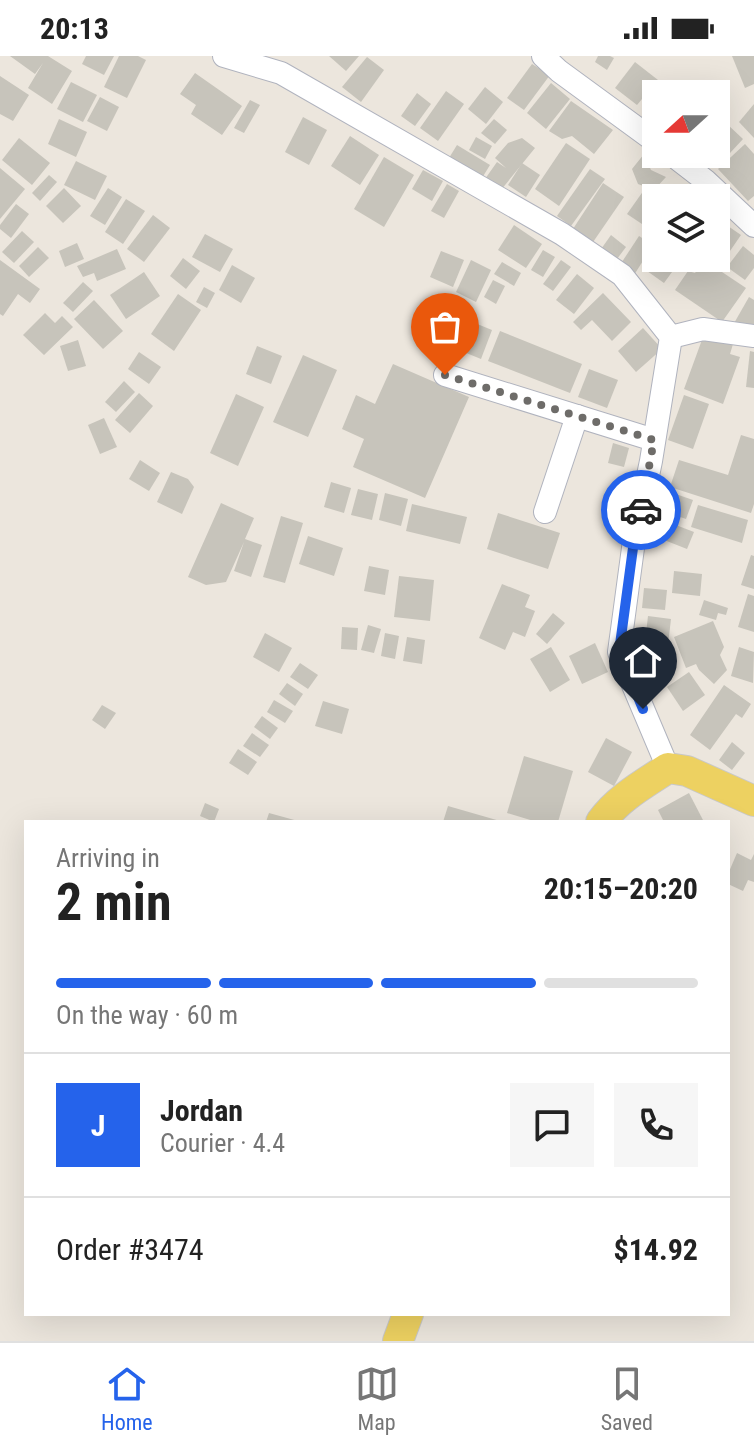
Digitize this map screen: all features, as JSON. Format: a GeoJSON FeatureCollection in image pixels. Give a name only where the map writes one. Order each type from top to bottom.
{"type":"FeatureCollection","features":[{"type":"Feature","properties":{"kind":"main road"},"geometry":{"type":"LineString","coordinates":[[602,820],[610,809],[668,768],[687,771],[753,797]]}},
{"type":"Feature","properties":{"kind":"main road"},"geometry":{"type":"LineString","coordinates":[[398,1341],[407,1316]]}},
{"type":"Feature","properties":{"kind":"street"},"geometry":{"type":"LineString","coordinates":[[224,56],[281,73],[562,234],[622,275],[671,337],[633,548],[619,652],[668,768]]}},
{"type":"Feature","properties":{"kind":"street"},"geometry":{"type":"LineString","coordinates":[[263,56],[281,73]]}},
{"type":"Feature","properties":{"kind":"street"},"geometry":{"type":"LineString","coordinates":[[543,56],[642,132]]}},
{"type":"Feature","properties":{"kind":"street"},"geometry":{"type":"LineString","coordinates":[[689,168],[754,226]]}},
{"type":"Feature","properties":{"kind":"street"},"geometry":{"type":"LineString","coordinates":[[671,337],[703,329],[754,336]]}},
{"type":"Feature","properties":{"kind":"street"},"geometry":{"type":"LineString","coordinates":[[445,375],[654,440]]}},
{"type":"Feature","properties":{"kind":"street"},"geometry":{"type":"LineString","coordinates":[[545,512],[577,416]]}},
{"type":"Feature","properties":{"kind":"building"},"geometry":{"type":"Polygon","coordinates":[[[10,56],[48,56],[72,71],[52,104],[28,88],[43,63],[35,74],[10,56]]]}},
{"type":"Feature","properties":{"kind":"building"},"geometry":{"type":"Polygon","coordinates":[[[86,56],[114,56],[104,75],[82,64],[86,56]]]}},
{"type":"Feature","properties":{"kind":"building"},"geometry":{"type":"Polygon","coordinates":[[[119,56],[138,56],[146,60],[127,98],[104,87],[119,56]]]}},
{"type":"Feature","properties":{"kind":"building"},"geometry":{"type":"Polygon","coordinates":[[[329,56],[359,56],[346,71],[329,56]]]}},
{"type":"Feature","properties":{"kind":"building"},"geometry":{"type":"Polygon","coordinates":[[[598,56],[614,58],[607,70],[595,62],[598,56]]]}},
{"type":"Feature","properties":{"kind":"building"},"geometry":{"type":"Polygon","coordinates":[[[732,56],[754,56],[754,84],[745,88],[732,56]]]}},
{"type":"Feature","properties":{"kind":"building"},"geometry":{"type":"Polygon","coordinates":[[[367,57],[384,70],[361,102],[342,87],[367,57]]]}},
{"type":"Feature","properties":{"kind":"building"},"geometry":{"type":"Polygon","coordinates":[[[635,62],[658,80],[642,80],[642,99],[637,105],[615,88],[635,62]]]}},
{"type":"Feature","properties":{"kind":"building"},"geometry":{"type":"Polygon","coordinates":[[[532,64],[550,75],[524,110],[507,98],[532,64]]]}},
{"type":"Feature","properties":{"kind":"building"},"geometry":{"type":"Polygon","coordinates":[[[195,73],[242,106],[222,135],[191,114],[196,105],[180,94],[195,73]]]}},
{"type":"Feature","properties":{"kind":"building"},"geometry":{"type":"Polygon","coordinates":[[[0,76],[29,95],[13,121],[0,114],[0,76]]]}},
{"type":"Feature","properties":{"kind":"building"},"geometry":{"type":"Polygon","coordinates":[[[71,82],[97,95],[83,122],[57,109],[71,82]]]}},
{"type":"Feature","properties":{"kind":"building"},"geometry":{"type":"Polygon","coordinates":[[[551,83],[570,99],[546,129],[527,113],[551,83]]]}},
{"type":"Feature","properties":{"kind":"building"},"geometry":{"type":"Polygon","coordinates":[[[485,87],[503,102],[486,124],[468,109],[485,87]]]}},
{"type":"Feature","properties":{"kind":"building"},"geometry":{"type":"Polygon","coordinates":[[[446,91],[464,104],[438,141],[420,128],[446,91]]]}},
{"type":"Feature","properties":{"kind":"building"},"geometry":{"type":"Polygon","coordinates":[[[417,93],[431,104],[415,126],[401,116],[417,93]]]}},
{"type":"Feature","properties":{"kind":"building"},"geometry":{"type":"Polygon","coordinates":[[[100,97],[119,107],[107,131],[87,121],[100,97]]]}},
{"type":"Feature","properties":{"kind":"building"},"geometry":{"type":"Polygon","coordinates":[[[250,100],[260,105],[244,133],[234,128],[250,100]]]}},
{"type":"Feature","properties":{"kind":"building"},"geometry":{"type":"Polygon","coordinates":[[[571,101],[613,130],[594,154],[572,136],[562,139],[549,131],[571,101]]]}},
{"type":"Feature","properties":{"kind":"building"},"geometry":{"type":"Polygon","coordinates":[[[754,104],[754,138],[739,122],[754,104]]]}},
{"type":"Feature","properties":{"kind":"building"},"geometry":{"type":"Polygon","coordinates":[[[303,117],[327,130],[309,165],[285,152],[303,117]]]}},
{"type":"Feature","properties":{"kind":"building"},"geometry":{"type":"Polygon","coordinates":[[[59,119],[87,132],[76,157],[48,144],[59,119]]]}},
{"type":"Feature","properties":{"kind":"building"},"geometry":{"type":"Polygon","coordinates":[[[494,119],[507,130],[495,144],[481,133],[494,119]]]}},
{"type":"Feature","properties":{"kind":"building"},"geometry":{"type":"Polygon","coordinates":[[[730,127],[743,139],[730,153],[730,127]]]}},
{"type":"Feature","properties":{"kind":"building"},"geometry":{"type":"Polygon","coordinates":[[[350,136],[379,155],[360,185],[331,166],[350,136]]]}},
{"type":"Feature","properties":{"kind":"building"},"geometry":{"type":"Polygon","coordinates":[[[476,137],[492,146],[485,159],[469,150],[476,137]]]}},
{"type":"Feature","properties":{"kind":"building"},"geometry":{"type":"Polygon","coordinates":[[[19,138],[50,163],[32,185],[2,160],[19,138]]]}},
{"type":"Feature","properties":{"kind":"building"},"geometry":{"type":"Polygon","coordinates":[[[522,138],[535,148],[501,190],[485,179],[497,162],[506,168],[495,158],[508,143],[522,138]]]}},
{"type":"Feature","properties":{"kind":"building"},"geometry":{"type":"Polygon","coordinates":[[[566,143],[590,159],[559,206],[535,189],[566,143]]]}},
{"type":"Feature","properties":{"kind":"building"},"geometry":{"type":"Polygon","coordinates":[[[745,144],[754,154],[754,196],[748,201],[718,169],[730,168],[730,158],[745,144]]]}},
{"type":"Feature","properties":{"kind":"building"},"geometry":{"type":"Polygon","coordinates":[[[457,145],[490,165],[482,178],[449,158],[457,145]]]}},
{"type":"Feature","properties":{"kind":"building"},"geometry":{"type":"Polygon","coordinates":[[[642,156],[642,168],[650,168],[666,177],[660,184],[642,186],[638,184],[632,169],[642,156]]]}},
{"type":"Feature","properties":{"kind":"building"},"geometry":{"type":"Polygon","coordinates":[[[384,157],[414,175],[384,227],[354,209],[384,157]]]}},
{"type":"Feature","properties":{"kind":"building"},"geometry":{"type":"Polygon","coordinates":[[[76,161],[107,176],[95,200],[64,185],[76,161]]]}},
{"type":"Feature","properties":{"kind":"building"},"geometry":{"type":"Polygon","coordinates":[[[522,163],[540,175],[526,197],[508,185],[522,163]]]}},
{"type":"Feature","properties":{"kind":"building"},"geometry":{"type":"Polygon","coordinates":[[[0,168],[25,189],[0,219],[0,168]]]}},
{"type":"Feature","properties":{"kind":"building"},"geometry":{"type":"Polygon","coordinates":[[[590,169],[605,179],[571,226],[557,216],[590,169]]]}},
{"type":"Feature","properties":{"kind":"building"},"geometry":{"type":"Polygon","coordinates":[[[423,170],[443,181],[432,201],[412,189],[423,170]]]}},
{"type":"Feature","properties":{"kind":"building"},"geometry":{"type":"Polygon","coordinates":[[[49,175],[57,182],[40,201],[32,193],[49,175]]]}},
{"type":"Feature","properties":{"kind":"building"},"geometry":{"type":"Polygon","coordinates":[[[603,183],[624,197],[591,245],[571,232],[603,183]]]}},
{"type":"Feature","properties":{"kind":"building"},"geometry":{"type":"Polygon","coordinates":[[[447,184],[459,191],[444,218],[431,211],[447,184]]]}},
{"type":"Feature","properties":{"kind":"building"},"geometry":{"type":"Polygon","coordinates":[[[64,188],[81,206],[63,223],[46,206],[64,188]]]}},
{"type":"Feature","properties":{"kind":"building"},"geometry":{"type":"Polygon","coordinates":[[[108,188],[122,197],[105,225],[90,216],[108,188]]]}},
{"type":"Feature","properties":{"kind":"building"},"geometry":{"type":"Polygon","coordinates":[[[642,193],[642,224],[627,214],[642,193]]]}},
{"type":"Feature","properties":{"kind":"building"},"geometry":{"type":"Polygon","coordinates":[[[126,199],[145,211],[123,244],[105,232],[126,199]]]}},
{"type":"Feature","properties":{"kind":"building"},"geometry":{"type":"Polygon","coordinates":[[[16,204],[29,214],[11,238],[0,229],[0,225],[16,204]]]}},
{"type":"Feature","properties":{"kind":"building"},"geometry":{"type":"Polygon","coordinates":[[[153,215],[170,228],[144,262],[127,249],[153,215]]]}},
{"type":"Feature","properties":{"kind":"building"},"geometry":{"type":"Polygon","coordinates":[[[514,225],[542,244],[526,268],[498,250],[514,225]]]}},
{"type":"Feature","properties":{"kind":"building"},"geometry":{"type":"Polygon","coordinates":[[[730,227],[741,235],[730,251],[730,227]]]}},
{"type":"Feature","properties":{"kind":"building"},"geometry":{"type":"Polygon","coordinates":[[[22,231],[34,242],[14,263],[2,252],[22,231]]]}},
{"type":"Feature","properties":{"kind":"building"},"geometry":{"type":"Polygon","coordinates":[[[205,234],[233,249],[220,272],[192,257],[205,234]]]}},
{"type":"Feature","properties":{"kind":"building"},"geometry":{"type":"Polygon","coordinates":[[[611,235],[626,247],[614,263],[599,252],[611,235]]]}},
{"type":"Feature","properties":{"kind":"building"},"geometry":{"type":"Polygon","coordinates":[[[639,236],[642,238],[642,262],[634,275],[620,265],[639,236]]]}},
{"type":"Feature","properties":{"kind":"building"},"geometry":{"type":"Polygon","coordinates":[[[77,243],[84,259],[65,267],[59,251],[77,243]]]}},
{"type":"Feature","properties":{"kind":"building"},"geometry":{"type":"Polygon","coordinates":[[[743,246],[754,255],[754,268],[745,280],[730,269],[730,263],[743,246]]]}},
{"type":"Feature","properties":{"kind":"building"},"geometry":{"type":"Polygon","coordinates":[[[38,247],[49,258],[29,277],[19,266],[38,247]]]}},
{"type":"Feature","properties":{"kind":"building"},"geometry":{"type":"Polygon","coordinates":[[[117,249],[126,269],[97,281],[94,273],[83,277],[77,266],[117,249]]]}},
{"type":"Feature","properties":{"kind":"building"},"geometry":{"type":"Polygon","coordinates":[[[543,250],[555,257],[543,277],[531,270],[543,250]]]}},
{"type":"Feature","properties":{"kind":"building"},"geometry":{"type":"Polygon","coordinates":[[[441,251],[464,260],[453,287],[430,277],[441,251]]]}},
{"type":"Feature","properties":{"kind":"building"},"geometry":{"type":"Polygon","coordinates":[[[183,258],[200,271],[186,289],[170,276],[183,258]]]}},
{"type":"Feature","properties":{"kind":"building"},"geometry":{"type":"Polygon","coordinates":[[[0,260],[40,289],[30,303],[18,294],[3,316],[0,314],[0,260]]]}},
{"type":"Feature","properties":{"kind":"building"},"geometry":{"type":"Polygon","coordinates":[[[471,260],[491,270],[476,302],[456,292],[471,260]]]}},
{"type":"Feature","properties":{"kind":"building"},"geometry":{"type":"Polygon","coordinates":[[[561,260],[571,267],[553,291],[543,284],[561,260]]]}},
{"type":"Feature","properties":{"kind":"building"},"geometry":{"type":"Polygon","coordinates":[[[502,262],[521,273],[514,286],[494,274],[502,262]]]}},
{"type":"Feature","properties":{"kind":"building"},"geometry":{"type":"Polygon","coordinates":[[[232,265],[255,278],[241,303],[219,290],[232,265]]]}},
{"type":"Feature","properties":{"kind":"building"},"geometry":{"type":"Polygon","coordinates":[[[144,272],[160,296],[126,319],[110,295],[144,272]]]}},
{"type":"Feature","properties":{"kind":"building"},"geometry":{"type":"Polygon","coordinates":[[[648,272],[672,272],[664,283],[648,272]]]}},
{"type":"Feature","properties":{"kind":"building"},"geometry":{"type":"Polygon","coordinates":[[[687,272],[722,272],[746,288],[722,322],[675,290],[687,272]]]}},
{"type":"Feature","properties":{"kind":"building"},"geometry":{"type":"Polygon","coordinates":[[[577,274],[594,288],[574,314],[556,300],[577,274]]]}},
{"type":"Feature","properties":{"kind":"building"},"geometry":{"type":"Polygon","coordinates":[[[493,280],[505,286],[496,304],[484,297],[493,280]]]}},
{"type":"Feature","properties":{"kind":"building"},"geometry":{"type":"Polygon","coordinates":[[[83,282],[93,291],[73,312],[63,303],[83,282]]]}},
{"type":"Feature","properties":{"kind":"building"},"geometry":{"type":"Polygon","coordinates":[[[204,287],[215,293],[207,308],[196,302],[204,287]]]}},
{"type":"Feature","properties":{"kind":"building"},"geometry":{"type":"Polygon","coordinates":[[[603,293],[631,322],[612,341],[592,320],[581,330],[573,322],[603,293]]]}},
{"type":"Feature","properties":{"kind":"building"},"geometry":{"type":"Polygon","coordinates":[[[178,294],[201,310],[174,351],[151,334],[178,294]]]}},
{"type":"Feature","properties":{"kind":"building"},"geometry":{"type":"Polygon","coordinates":[[[749,297],[754,300],[754,328],[733,325],[749,297]]]}},
{"type":"Feature","properties":{"kind":"building"},"geometry":{"type":"Polygon","coordinates":[[[94,300],[123,331],[103,349],[74,319],[94,300]]]}},
{"type":"Feature","properties":{"kind":"building"},"geometry":{"type":"Polygon","coordinates":[[[423,302],[492,330],[481,359],[412,331],[423,302]]]}},
{"type":"Feature","properties":{"kind":"building"},"geometry":{"type":"Polygon","coordinates":[[[45,313],[55,323],[62,316],[73,327],[44,355],[23,335],[45,313]]]}},
{"type":"Feature","properties":{"kind":"building"},"geometry":{"type":"Polygon","coordinates":[[[643,328],[662,349],[636,372],[618,351],[643,328]]]}},
{"type":"Feature","properties":{"kind":"building"},"geometry":{"type":"Polygon","coordinates":[[[500,331],[582,364],[570,393],[488,361],[500,331]]]}},
{"type":"Feature","properties":{"kind":"building"},"geometry":{"type":"Polygon","coordinates":[[[703,337],[733,344],[730,354],[740,357],[723,404],[684,389],[703,337]]]}},
{"type":"Feature","properties":{"kind":"building"},"geometry":{"type":"Polygon","coordinates":[[[78,340],[86,366],[68,371],[60,346],[78,340]]]}},
{"type":"Feature","properties":{"kind":"building"},"geometry":{"type":"Polygon","coordinates":[[[257,346],[282,356],[271,384],[246,374],[257,346]]]}},
{"type":"Feature","properties":{"kind":"building"},"geometry":{"type":"Polygon","coordinates":[[[750,351],[754,352],[754,388],[746,387],[750,351]]]}},
{"type":"Feature","properties":{"kind":"building"},"geometry":{"type":"Polygon","coordinates":[[[139,352],[161,367],[149,384],[128,369],[139,352]]]}},
{"type":"Feature","properties":{"kind":"building"},"geometry":{"type":"Polygon","coordinates":[[[303,355],[337,370],[308,437],[273,422],[303,355]]]}},
{"type":"Feature","properties":{"kind":"building"},"geometry":{"type":"Polygon","coordinates":[[[393,364],[469,397],[425,498],[353,467],[364,439],[342,429],[356,395],[375,404],[393,364]]]}},
{"type":"Feature","properties":{"kind":"building"},"geometry":{"type":"Polygon","coordinates":[[[589,369],[618,380],[607,408],[578,397],[589,369]]]}},
{"type":"Feature","properties":{"kind":"building"},"geometry":{"type":"Polygon","coordinates":[[[124,381],[135,392],[116,412],[105,402],[124,381]]]}},
{"type":"Feature","properties":{"kind":"building"},"geometry":{"type":"Polygon","coordinates":[[[139,393],[153,406],[130,433],[115,420],[139,393]]]}},
{"type":"Feature","properties":{"kind":"building"},"geometry":{"type":"Polygon","coordinates":[[[236,394],[264,407],[238,466],[210,453],[236,394]]]}},
{"type":"Feature","properties":{"kind":"building"},"geometry":{"type":"Polygon","coordinates":[[[684,395],[709,404],[693,449],[668,440],[684,395]]]}},
{"type":"Feature","properties":{"kind":"building"},"geometry":{"type":"Polygon","coordinates":[[[104,418],[117,447],[100,454],[88,425],[104,418]]]}},
{"type":"Feature","properties":{"kind":"building"},"geometry":{"type":"Polygon","coordinates":[[[741,435],[754,439],[754,504],[751,513],[670,487],[679,460],[728,475],[741,435]]]}},
{"type":"Feature","properties":{"kind":"building"},"geometry":{"type":"Polygon","coordinates":[[[613,443],[629,448],[624,467],[608,463],[613,443]]]}},
{"type":"Feature","properties":{"kind":"building"},"geometry":{"type":"Polygon","coordinates":[[[140,460],[160,473],[149,491],[129,479],[140,460]]]}},
{"type":"Feature","properties":{"kind":"building"},"geometry":{"type":"Polygon","coordinates":[[[171,472],[188,479],[194,487],[182,514],[157,502],[171,472]]]}},
{"type":"Feature","properties":{"kind":"building"},"geometry":{"type":"Polygon","coordinates":[[[331,482],[351,488],[344,513],[324,507],[331,482]]]}},
{"type":"Feature","properties":{"kind":"building"},"geometry":{"type":"Polygon","coordinates":[[[358,489],[378,494],[372,520],[351,515],[358,489]]]}},
{"type":"Feature","properties":{"kind":"building"},"geometry":{"type":"Polygon","coordinates":[[[667,491],[693,500],[686,519],[660,510],[667,491]]]}},
{"type":"Feature","properties":{"kind":"building"},"geometry":{"type":"Polygon","coordinates":[[[385,493],[408,499],[401,526],[379,520],[385,493]]]}},
{"type":"Feature","properties":{"kind":"building"},"geometry":{"type":"Polygon","coordinates":[[[221,503],[254,518],[245,539],[262,545],[251,577],[234,571],[244,542],[226,582],[206,585],[188,577],[221,503]]]}},
{"type":"Feature","properties":{"kind":"building"},"geometry":{"type":"Polygon","coordinates":[[[412,504],[467,517],[460,544],[406,531],[412,504]]]}},
{"type":"Feature","properties":{"kind":"building"},"geometry":{"type":"Polygon","coordinates":[[[698,505],[748,520],[742,543],[691,527],[698,505]]]}},
{"type":"Feature","properties":{"kind":"building"},"geometry":{"type":"Polygon","coordinates":[[[498,513],[560,533],[548,569],[487,549],[498,513]]]}},
{"type":"Feature","properties":{"kind":"building"},"geometry":{"type":"Polygon","coordinates":[[[281,516],[303,523],[285,583],[263,577],[281,516]]]}},
{"type":"Feature","properties":{"kind":"building"},"geometry":{"type":"Polygon","coordinates":[[[655,517],[694,532],[687,549],[649,534],[655,517]]]}},
{"type":"Feature","properties":{"kind":"building"},"geometry":{"type":"Polygon","coordinates":[[[308,536],[343,548],[334,576],[299,564],[308,536]]]}},
{"type":"Feature","properties":{"kind":"building"},"geometry":{"type":"Polygon","coordinates":[[[751,555],[754,556],[754,589],[741,585],[751,555]]]}},
{"type":"Feature","properties":{"kind":"building"},"geometry":{"type":"Polygon","coordinates":[[[369,566],[389,570],[385,595],[364,591],[369,566]]]}},
{"type":"Feature","properties":{"kind":"building"},"geometry":{"type":"Polygon","coordinates":[[[674,571],[702,574],[700,596],[672,593],[674,571]]]}},
{"type":"Feature","properties":{"kind":"building"},"geometry":{"type":"Polygon","coordinates":[[[399,576],[434,580],[430,621],[394,617],[399,576]]]}},
{"type":"Feature","properties":{"kind":"building"},"geometry":{"type":"Polygon","coordinates":[[[502,584],[530,595],[525,607],[535,611],[525,637],[513,632],[505,650],[479,638],[502,584]]]}},
{"type":"Feature","properties":{"kind":"building"},"geometry":{"type":"Polygon","coordinates":[[[644,588],[667,590],[665,610],[642,608],[644,588]]]}},
{"type":"Feature","properties":{"kind":"building"},"geometry":{"type":"Polygon","coordinates":[[[748,594],[754,596],[754,632],[738,627],[748,594]]]}},
{"type":"Feature","properties":{"kind":"building"},"geometry":{"type":"Polygon","coordinates":[[[704,600],[728,608],[726,615],[718,613],[716,620],[699,615],[704,600]]]}},
{"type":"Feature","properties":{"kind":"building"},"geometry":{"type":"Polygon","coordinates":[[[553,613],[565,623],[547,644],[536,634],[553,613]]]}},
{"type":"Feature","properties":{"kind":"building"},"geometry":{"type":"Polygon","coordinates":[[[648,616],[671,619],[668,645],[645,642],[648,616]]]}},
{"type":"Feature","properties":{"kind":"building"},"geometry":{"type":"Polygon","coordinates":[[[713,621],[724,647],[720,655],[727,670],[714,684],[696,664],[686,668],[674,637],[713,621]]]}},
{"type":"Feature","properties":{"kind":"building"},"geometry":{"type":"Polygon","coordinates":[[[368,625],[381,629],[374,653],[361,650],[368,625]]]}},
{"type":"Feature","properties":{"kind":"building"},"geometry":{"type":"Polygon","coordinates":[[[342,627],[358,628],[357,650],[341,649],[342,627]]]}},
{"type":"Feature","properties":{"kind":"building"},"geometry":{"type":"Polygon","coordinates":[[[265,633],[292,648],[279,672],[253,657],[265,633]]]}},
{"type":"Feature","properties":{"kind":"building"},"geometry":{"type":"Polygon","coordinates":[[[385,633],[399,636],[395,659],[381,656],[385,633]]]}},
{"type":"Feature","properties":{"kind":"building"},"geometry":{"type":"Polygon","coordinates":[[[407,637],[425,640],[422,664],[403,661],[407,637]]]}},
{"type":"Feature","properties":{"kind":"building"},"geometry":{"type":"Polygon","coordinates":[[[595,643],[608,672],[582,684],[569,656],[595,643]]]}},
{"type":"Feature","properties":{"kind":"building"},"geometry":{"type":"Polygon","coordinates":[[[551,647],[570,680],[550,692],[530,659],[551,647]]]}},
{"type":"Feature","properties":{"kind":"building"},"geometry":{"type":"Polygon","coordinates":[[[739,647],[754,652],[753,683],[731,676],[739,647]]]}},
{"type":"Feature","properties":{"kind":"building"},"geometry":{"type":"Polygon","coordinates":[[[300,663],[318,675],[308,689],[290,677],[300,663]]]}},
{"type":"Feature","properties":{"kind":"building"},"geometry":{"type":"Polygon","coordinates":[[[689,672],[705,695],[683,711],[667,687],[689,672]]]}},
{"type":"Feature","properties":{"kind":"building"},"geometry":{"type":"Polygon","coordinates":[[[287,683],[303,694],[295,706],[279,694],[287,683]]]}},
{"type":"Feature","properties":{"kind":"building"},"geometry":{"type":"Polygon","coordinates":[[[724,685],[751,704],[742,718],[736,714],[710,750],[690,735],[724,685]]]}},
{"type":"Feature","properties":{"kind":"building"},"geometry":{"type":"Polygon","coordinates":[[[274,700],[293,711],[285,723],[267,712],[274,700]]]}},
{"type":"Feature","properties":{"kind":"building"},"geometry":{"type":"Polygon","coordinates":[[[323,701],[349,709],[342,734],[315,726],[323,701]]]}},
{"type":"Feature","properties":{"kind":"building"},"geometry":{"type":"Polygon","coordinates":[[[102,705],[116,713],[105,729],[92,720],[102,705]]]}},
{"type":"Feature","properties":{"kind":"building"},"geometry":{"type":"Polygon","coordinates":[[[262,716],[278,728],[270,739],[254,727],[262,716]]]}},
{"type":"Feature","properties":{"kind":"building"},"geometry":{"type":"Polygon","coordinates":[[[252,733],[269,745],[260,757],[243,746],[252,733]]]}},
{"type":"Feature","properties":{"kind":"building"},"geometry":{"type":"Polygon","coordinates":[[[606,738],[632,752],[614,786],[588,772],[606,738]]]}},
{"type":"Feature","properties":{"kind":"building"},"geometry":{"type":"Polygon","coordinates":[[[732,742],[745,753],[732,770],[719,760],[732,742]]]}},
{"type":"Feature","properties":{"kind":"building"},"geometry":{"type":"Polygon","coordinates":[[[238,749],[257,762],[248,775],[229,763],[238,749]]]}},
{"type":"Feature","properties":{"kind":"building"},"geometry":{"type":"Polygon","coordinates":[[[524,756],[573,771],[559,820],[530,820],[507,813],[524,756]]]}},
{"type":"Feature","properties":{"kind":"building"},"geometry":{"type":"Polygon","coordinates":[[[689,793],[703,820],[663,820],[658,810],[689,793]]]}},
{"type":"Feature","properties":{"kind":"building"},"geometry":{"type":"Polygon","coordinates":[[[205,803],[219,809],[215,820],[200,816],[205,803]]]}},
{"type":"Feature","properties":{"kind":"building"},"geometry":{"type":"Polygon","coordinates":[[[448,806],[497,820],[444,820],[448,806]]]}},
{"type":"Feature","properties":{"kind":"building"},"geometry":{"type":"Polygon","coordinates":[[[269,813],[294,820],[267,820],[269,813]]]}},
{"type":"Feature","properties":{"kind":"building"},"geometry":{"type":"Polygon","coordinates":[[[737,853],[751,860],[754,854],[754,882],[748,880],[743,891],[730,885],[730,869],[737,853]]]}},
{"type":"Feature","properties":{"kind":"way so far"},"geometry":{"type":"LineString","coordinates":[[445,375],[654,440],[641,510]]}},
{"type":"Feature","properties":{"kind":"route"},"geometry":{"type":"LineString","coordinates":[[641,510],[619,652],[643,709]]}}]}
